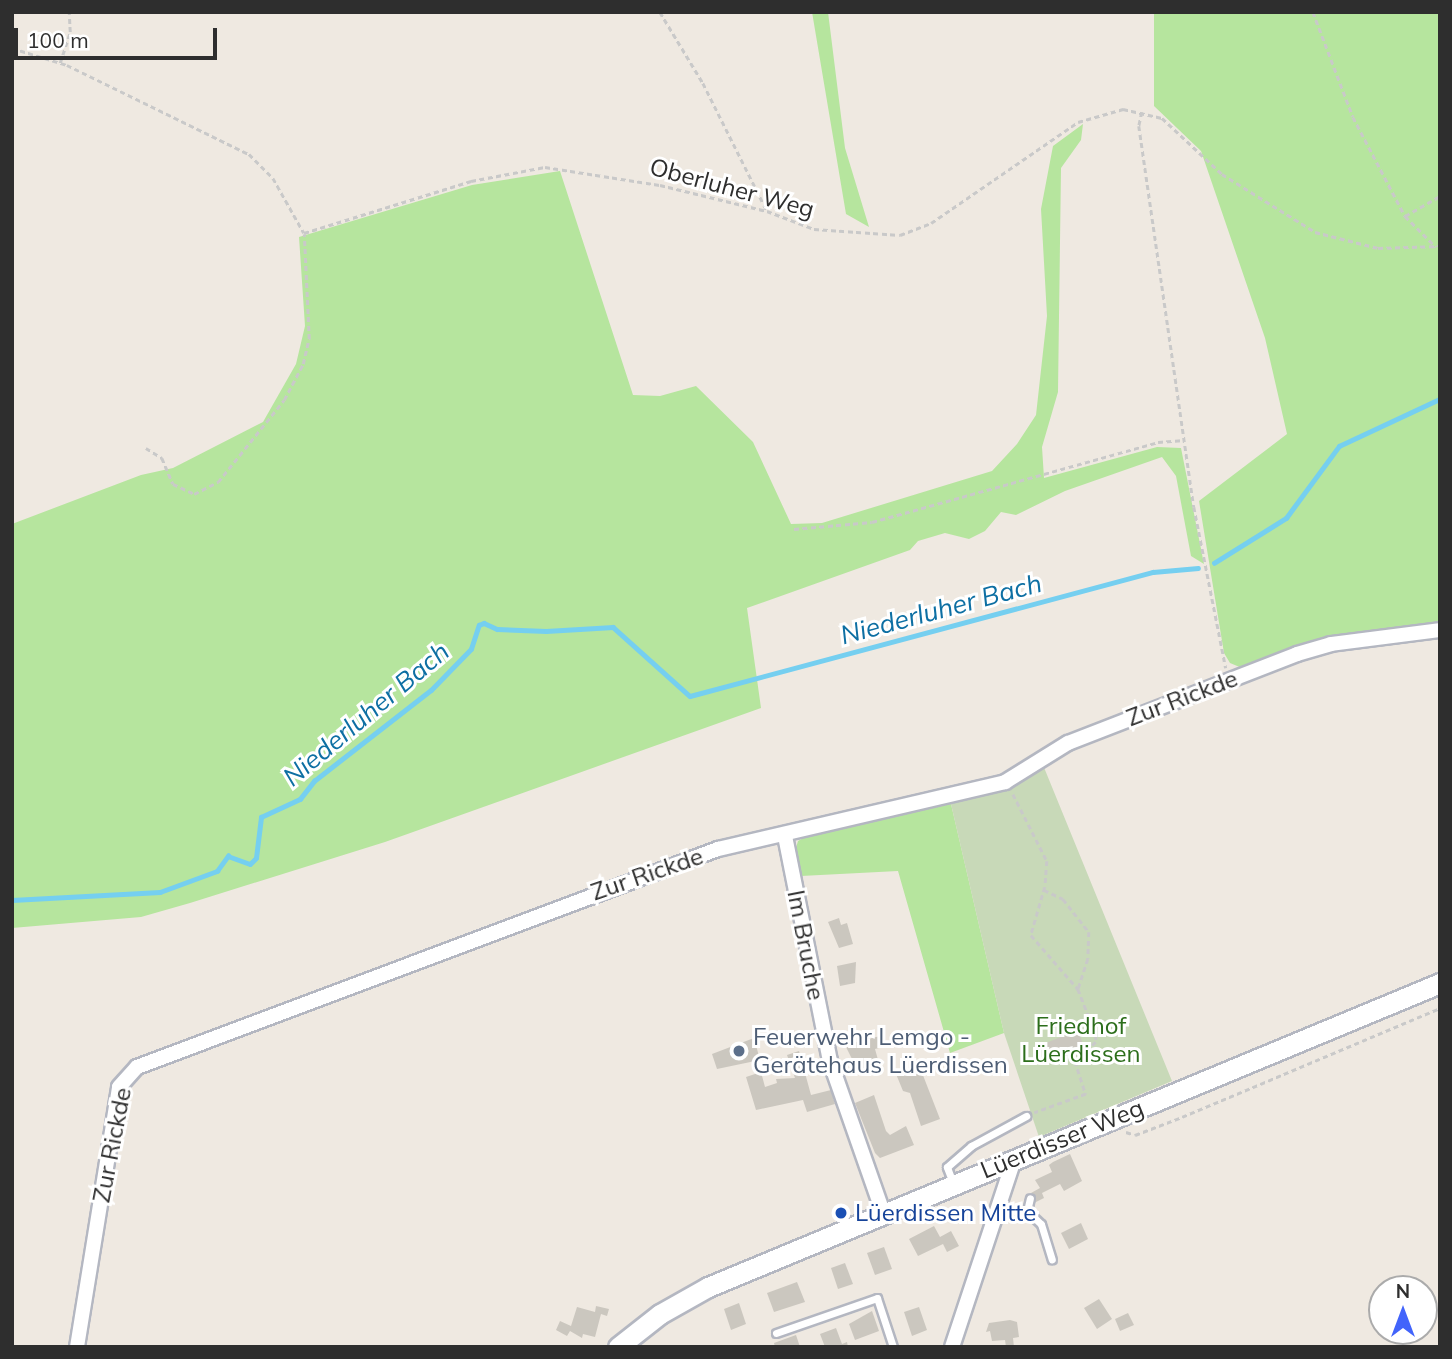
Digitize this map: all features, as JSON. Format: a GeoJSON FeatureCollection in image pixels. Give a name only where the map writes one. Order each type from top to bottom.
{"type":"FeatureCollection","features":[{"type":"Feature","properties":{"kind":"main road","name":"Lüerdisser Weg"},"geometry":{"type":"LineString","coordinates":[[618,1347],[660,1314],[708,1287],[883,1212],[1440,983]]}},
{"type":"Feature","properties":{"kind":"street","name":"Zur Rickde"},"geometry":{"type":"LineString","coordinates":[[77,1347],[119,1087],[126,1075],[564,904],[718,849],[785,836],[1005,782],[1068,743],[1229,679],[1331,644],[1440,630]]}},
{"type":"Feature","properties":{"kind":"street","name":"Im Bruche"},"geometry":{"type":"LineString","coordinates":[[785,836],[830,1061],[883,1212]]}},
{"type":"Feature","properties":{"kind":"street"},"geometry":{"type":"LineString","coordinates":[[951,1347],[1014,1159]]}},
{"type":"Feature","properties":{"kind":"lane"},"geometry":{"type":"LineString","coordinates":[[954,1184],[947,1167],[971,1146],[1026,1116]]}},
{"type":"Feature","properties":{"kind":"lane"},"geometry":{"type":"LineString","coordinates":[[1027,1211],[1030,1198]]}},
{"type":"Feature","properties":{"kind":"lane"},"geometry":{"type":"LineString","coordinates":[[998,1212],[1027,1211],[1041,1224],[1052,1259]]}},
{"type":"Feature","properties":{"kind":"lane"},"geometry":{"type":"LineString","coordinates":[[776,1333],[877,1298],[893,1347]]}},
{"type":"Feature","properties":{"kind":"path"},"geometry":{"type":"LineString","coordinates":[[60,63],[70,32],[69,12]]}},
{"type":"Feature","properties":{"kind":"path"},"geometry":{"type":"LineString","coordinates":[[660,12],[703,82],[767,211]]}},
{"type":"Feature","properties":{"kind":"path"},"geometry":{"type":"LineString","coordinates":[[1313,12],[1353,117],[1405,216],[1438,246]]}},
{"type":"Feature","properties":{"kind":"path"},"geometry":{"type":"LineString","coordinates":[[12,48],[60,63],[249,154],[273,178],[304,233],[309,339],[303,364],[284,400],[218,481],[194,494],[173,484],[162,458],[146,448]]}},
{"type":"Feature","properties":{"kind":"path","name":"Oberluher Weg"},"geometry":{"type":"LineString","coordinates":[[304,233],[471,181],[545,167],[660,185],[767,211],[814,229],[900,235],[932,223],[1078,122],[1123,109],[1162,118],[1222,174],[1315,232],[1378,248],[1438,246]]}},
{"type":"Feature","properties":{"kind":"path"},"geometry":{"type":"LineString","coordinates":[[1142,112],[1139,126],[1185,439],[1206,574],[1229,679]]}},
{"type":"Feature","properties":{"kind":"path"},"geometry":{"type":"LineString","coordinates":[[1405,216],[1440,197]]}},
{"type":"Feature","properties":{"kind":"path"},"geometry":{"type":"LineString","coordinates":[[794,529],[872,522],[1158,442],[1185,439]]}},
{"type":"Feature","properties":{"kind":"path"},"geometry":{"type":"LineString","coordinates":[[1005,782],[1047,861],[1044,890],[1031,935],[1078,989],[1096,1035],[1096,1042],[1075,1061],[1086,1094],[1026,1116]]}},
{"type":"Feature","properties":{"kind":"path"},"geometry":{"type":"LineString","coordinates":[[1044,890],[1063,900],[1089,932],[1088,959],[1078,989]]}},
{"type":"Feature","properties":{"kind":"path"},"geometry":{"type":"LineString","coordinates":[[1101,1123],[1135,1135],[1440,1009]]}},
{"type":"Feature","properties":{"kind":"green space"},"geometry":{"type":"Polygon","coordinates":[[[812,12],[828,12],[845,148],[869,227],[846,214],[812,12]]]}},
{"type":"Feature","properties":{"kind":"green space"},"geometry":{"type":"Polygon","coordinates":[[[1154,12],[1440,12],[1440,626],[1242,668],[1230,663],[1224,653],[1199,501],[1287,434],[1265,338],[1201,151],[1154,106],[1154,12]]]}},
{"type":"Feature","properties":{"kind":"green space"},"geometry":{"type":"Polygon","coordinates":[[[1083,124],[1081,140],[1061,168],[1058,392],[1042,447],[1044,478],[1157,447],[1181,448],[1204,564],[1191,556],[1176,476],[1162,457],[1065,491],[1016,515],[1001,512],[985,531],[969,539],[945,533],[918,541],[910,550],[747,608],[761,708],[385,842],[190,903],[141,917],[12,928],[12,524],[141,475],[173,468],[263,422],[296,364],[305,326],[299,237],[472,185],[560,171],[633,395],[660,396],[696,386],[753,442],[791,524],[822,523],[992,471],[1017,444],[1036,415],[1047,316],[1041,209],[1053,146],[1083,124]]]}},
{"type":"Feature","properties":{"kind":"green space","name":"Friedhof Lüerdissen"},"geometry":{"type":"Polygon","coordinates":[[[1043,765],[1172,1081],[1039,1137],[1004,1033],[951,804],[1011,786],[1043,765]]]}},
{"type":"Feature","properties":{"kind":"green space"},"geometry":{"type":"Polygon","coordinates":[[[951,804],[1004,1033],[950,1053],[898,871],[801,876],[795,851],[798,841],[807,836],[951,804]]]}},
{"type":"Feature","properties":{"kind":"building"},"geometry":{"type":"Polygon","coordinates":[[[839,918],[841,925],[847,923],[853,944],[839,948],[828,922],[839,918]]]}},
{"type":"Feature","properties":{"kind":"building"},"geometry":{"type":"Polygon","coordinates":[[[856,962],[855,983],[840,986],[837,966],[856,962]]]}},
{"type":"Feature","properties":{"kind":"building"},"geometry":{"type":"Polygon","coordinates":[[[1078,1030],[1085,1050],[1048,1064],[1041,1045],[1078,1030]]]}},
{"type":"Feature","properties":{"kind":"building"},"geometry":{"type":"Polygon","coordinates":[[[880,1036],[883,1047],[875,1049],[880,1067],[859,1073],[845,1045],[880,1036]]]}},
{"type":"Feature","properties":{"kind":"building","name":"Feuerwehr Lemgo - Gerätehaus Lüerdissen"},"geometry":{"type":"Polygon","coordinates":[[[754,1038],[760,1060],[717,1069],[712,1054],[754,1038]]]}},
{"type":"Feature","properties":{"kind":"building"},"geometry":{"type":"Polygon","coordinates":[[[799,1051],[811,1095],[831,1090],[835,1104],[807,1112],[803,1100],[756,1110],[746,1077],[761,1072],[765,1087],[777,1083],[776,1079],[795,1078],[787,1055],[799,1051]]]}},
{"type":"Feature","properties":{"kind":"building"},"geometry":{"type":"Polygon","coordinates":[[[919,1065],[940,1119],[921,1126],[910,1093],[903,1091],[896,1074],[919,1065]]]}},
{"type":"Feature","properties":{"kind":"building"},"geometry":{"type":"Polygon","coordinates":[[[874,1095],[886,1131],[890,1135],[906,1126],[914,1145],[880,1158],[875,1153],[855,1103],[874,1095]]]}},
{"type":"Feature","properties":{"kind":"building"},"geometry":{"type":"Polygon","coordinates":[[[1070,1154],[1082,1181],[1064,1191],[1060,1184],[1042,1193],[1044,1198],[1036,1202],[1031,1193],[1040,1188],[1035,1180],[1052,1172],[1049,1165],[1053,1162],[1070,1154]]]}},
{"type":"Feature","properties":{"kind":"building"},"geometry":{"type":"Polygon","coordinates":[[[1081,1223],[1088,1239],[1069,1249],[1061,1233],[1081,1223]]]}},
{"type":"Feature","properties":{"kind":"building"},"geometry":{"type":"Polygon","coordinates":[[[934,1226],[940,1237],[951,1231],[959,1246],[947,1252],[943,1244],[918,1256],[909,1239],[934,1226]]]}},
{"type":"Feature","properties":{"kind":"building"},"geometry":{"type":"Polygon","coordinates":[[[884,1247],[892,1269],[875,1275],[867,1253],[884,1247]]]}},
{"type":"Feature","properties":{"kind":"building"},"geometry":{"type":"Polygon","coordinates":[[[845,1263],[853,1284],[838,1289],[831,1268],[845,1263]]]}},
{"type":"Feature","properties":{"kind":"building"},"geometry":{"type":"Polygon","coordinates":[[[797,1282],[805,1302],[774,1312],[767,1293],[797,1282]]]}},
{"type":"Feature","properties":{"kind":"building"},"geometry":{"type":"Polygon","coordinates":[[[1099,1299],[1112,1319],[1097,1329],[1084,1308],[1099,1299]]]}},
{"type":"Feature","properties":{"kind":"building"},"geometry":{"type":"Polygon","coordinates":[[[739,1303],[746,1324],[731,1330],[724,1309],[739,1303]]]}},
{"type":"Feature","properties":{"kind":"building"},"geometry":{"type":"Polygon","coordinates":[[[596,1306],[609,1309],[607,1316],[601,1314],[595,1337],[583,1334],[582,1338],[570,1331],[567,1336],[556,1330],[560,1321],[571,1326],[577,1307],[595,1312],[596,1306]]]}},
{"type":"Feature","properties":{"kind":"building"},"geometry":{"type":"Polygon","coordinates":[[[919,1307],[927,1330],[912,1336],[904,1312],[919,1307]]]}},
{"type":"Feature","properties":{"kind":"building"},"geometry":{"type":"Polygon","coordinates":[[[872,1311],[879,1331],[855,1340],[849,1324],[872,1311]]]}},
{"type":"Feature","properties":{"kind":"building"},"geometry":{"type":"Polygon","coordinates":[[[1128,1313],[1134,1325],[1120,1331],[1115,1319],[1128,1313]]]}},
{"type":"Feature","properties":{"kind":"building"},"geometry":{"type":"Polygon","coordinates":[[[1010,1320],[1017,1322],[1019,1337],[1013,1338],[1014,1347],[1006,1347],[1005,1340],[992,1341],[990,1331],[986,1332],[989,1323],[1010,1320]]]}},
{"type":"Feature","properties":{"kind":"building"},"geometry":{"type":"Polygon","coordinates":[[[836,1328],[842,1344],[847,1342],[848,1347],[825,1347],[820,1334],[836,1328]]]}},
{"type":"Feature","properties":{"kind":"building"},"geometry":{"type":"Polygon","coordinates":[[[796,1335],[800,1347],[775,1347],[774,1343],[796,1335]]]}},
{"type":"Feature","properties":{"kind":"waterway"},"geometry":{"type":"LineString","coordinates":[[1214,563],[1286,518],[1339,446],[1440,399]]}},
{"type":"Feature","properties":{"kind":"waterway","name":"Niederluher Bach"},"geometry":{"type":"LineString","coordinates":[[12,900],[160,892],[217,871],[228,856],[250,864],[256,858],[261,817],[300,799],[314,781],[431,690],[471,649],[479,625],[484,623],[497,629],[546,631],[613,627],[690,696],[1153,572],[1198,568]]}},
{"type":"Feature","properties":{"kind":"place","name":"Feuerwehr Lemgo - Gerätehaus Lüerdissen"},"geometry":{"type":"Point","coordinates":[739,1051]}},
{"type":"Feature","properties":{"kind":"place","name":"Lüerdissen Mitte"},"geometry":{"type":"Point","coordinates":[841,1213]}}]}
